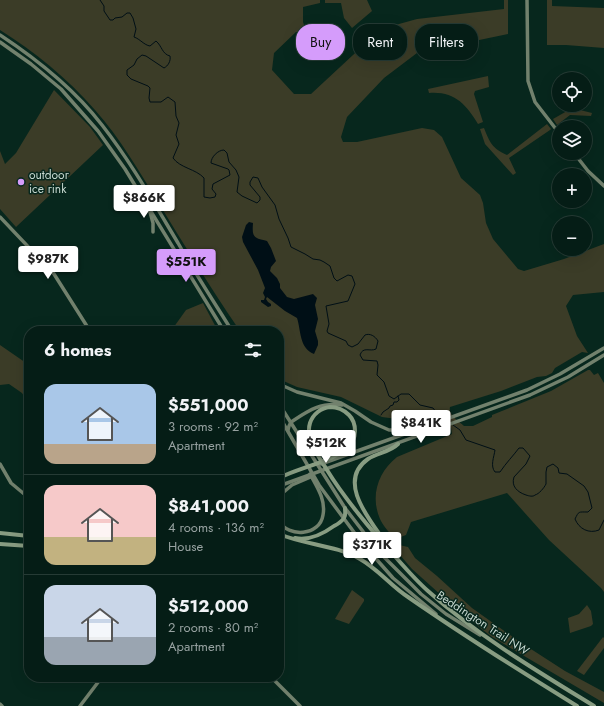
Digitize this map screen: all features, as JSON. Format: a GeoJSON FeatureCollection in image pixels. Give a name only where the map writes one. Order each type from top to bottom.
{"type":"FeatureCollection","features":[{"type":"Feature","properties":{"kind":"main road"},"geometry":{"type":"LineString","coordinates":[[527,0],[528,81],[535,102],[552,124]]}},
{"type":"Feature","properties":{"kind":"main road"},"geometry":{"type":"LineString","coordinates":[[0,35],[27,53],[58,78],[102,125],[124,156],[229,326]]}},
{"type":"Feature","properties":{"kind":"main road"},"geometry":{"type":"LineString","coordinates":[[0,42],[46,76],[87,117],[117,156],[221,326]]}},
{"type":"Feature","properties":{"kind":"main road"},"geometry":{"type":"LineString","coordinates":[[579,160],[588,171],[604,186]]}},
{"type":"Feature","properties":{"kind":"main road"},"geometry":{"type":"LineString","coordinates":[[147,206],[153,221],[153,232]]}},
{"type":"Feature","properties":{"kind":"main road"},"geometry":{"type":"LineString","coordinates":[[0,217],[54,274],[87,326]]}},
{"type":"Feature","properties":{"kind":"main road"},"geometry":{"type":"LineString","coordinates":[[284,476],[462,414],[541,384],[572,368],[604,348]]}},
{"type":"Feature","properties":{"kind":"main road"},"geometry":{"type":"LineString","coordinates":[[284,484],[465,420],[550,386],[604,355]]}},
{"type":"Feature","properties":{"kind":"main road"},"geometry":{"type":"LineString","coordinates":[[284,386],[297,392],[336,401],[355,411],[371,422],[389,430],[434,424]]}},
{"type":"Feature","properties":{"kind":"main road"},"geometry":{"type":"LineString","coordinates":[[288,431],[291,422],[321,405],[345,405]]}},
{"type":"Feature","properties":{"kind":"main road"},"geometry":{"type":"LineString","coordinates":[[284,476],[322,461],[337,455],[347,448],[354,438],[355,428],[351,417],[346,411],[339,408],[324,408],[314,416],[310,423],[309,431],[310,439],[316,452],[322,461],[333,480],[344,497],[399,561],[427,590],[456,614],[524,663]]}},
{"type":"Feature","properties":{"kind":"main road","name":"Beddington Trail NW"},"geometry":{"type":"LineString","coordinates":[[284,412],[345,508],[378,551],[421,594],[446,614],[594,706]]}},
{"type":"Feature","properties":{"kind":"main road","name":"Beddington Trail NW"},"geometry":{"type":"LineString","coordinates":[[284,424],[318,485],[362,543],[393,578],[449,625],[577,706]]}},
{"type":"Feature","properties":{"kind":"main road"},"geometry":{"type":"LineString","coordinates":[[398,444],[394,448],[369,459],[356,472],[354,480],[358,498],[371,521],[399,561]]}},
{"type":"Feature","properties":{"kind":"main road"},"geometry":{"type":"LineString","coordinates":[[0,464],[11,483],[24,494]]}},
{"type":"Feature","properties":{"kind":"main road"},"geometry":{"type":"LineString","coordinates":[[284,492],[292,486],[317,473]]}},
{"type":"Feature","properties":{"kind":"main road"},"geometry":{"type":"LineString","coordinates":[[284,528],[292,532],[298,533],[310,530],[318,525],[323,517],[323,505],[318,485]]}},
{"type":"Feature","properties":{"kind":"main road"},"geometry":{"type":"LineString","coordinates":[[284,536],[298,539],[317,536],[344,519],[345,508]]}},
{"type":"Feature","properties":{"kind":"main road"},"geometry":{"type":"LineString","coordinates":[[0,533],[24,535]]}},
{"type":"Feature","properties":{"kind":"main road"},"geometry":{"type":"LineString","coordinates":[[284,536],[343,552],[362,560],[405,596],[449,625]]}},
{"type":"Feature","properties":{"kind":"main road"},"geometry":{"type":"LineString","coordinates":[[0,544],[24,546]]}},
{"type":"Feature","properties":{"kind":"main road"},"geometry":{"type":"LineString","coordinates":[[80,706],[98,682]]}},
{"type":"Feature","properties":{"kind":"main road"},"geometry":{"type":"LineString","coordinates":[[276,682],[300,706]]}},
{"type":"Feature","properties":{"kind":"main road"},"geometry":{"type":"LineString","coordinates":[[588,702],[598,706]]}},
{"type":"Feature","properties":{"kind":"green space"},"geometry":{"type":"Polygon","coordinates":[[[0,0],[320,0],[320,3],[303,7],[304,24],[296,24],[296,32],[274,53],[272,70],[294,94],[311,94],[353,55],[353,60],[407,60],[407,24],[399,24],[417,19],[504,9],[504,0],[508,0],[508,34],[478,40],[478,24],[415,24],[415,55],[384,78],[347,117],[341,137],[343,142],[357,142],[422,128],[434,130],[442,137],[461,178],[480,195],[483,203],[486,223],[493,239],[518,269],[524,271],[572,256],[592,256],[592,248],[604,244],[604,292],[573,295],[566,306],[577,336],[588,353],[582,352],[555,368],[552,373],[546,376],[537,377],[501,391],[450,407],[450,410],[452,415],[464,426],[473,426],[492,417],[492,415],[551,391],[588,370],[590,370],[594,375],[598,373],[604,383],[604,592],[549,540],[507,493],[411,522],[406,535],[395,539],[386,529],[377,510],[376,493],[381,477],[390,463],[397,457],[452,434],[451,428],[435,416],[404,420],[382,417],[341,397],[297,387],[284,381],[284,326],[237,326],[113,132],[84,98],[62,76],[26,47],[0,30],[0,0]]]}},
{"type":"Feature","properties":{"kind":"green space"},"geometry":{"type":"Polygon","coordinates":[[[325,0],[367,0],[372,11],[357,24],[353,24],[352,28],[344,18],[341,3],[325,3],[325,0]]]}},
{"type":"Feature","properties":{"kind":"green space"},"geometry":{"type":"Polygon","coordinates":[[[547,0],[552,0],[552,6],[604,8],[604,48],[547,45],[547,0]]]}},
{"type":"Feature","properties":{"kind":"green space"},"geometry":{"type":"Polygon","coordinates":[[[488,76],[489,87],[475,91],[474,94],[483,122],[478,124],[469,110],[458,100],[446,94],[429,93],[428,89],[488,76]]]}},
{"type":"Feature","properties":{"kind":"green space"},"geometry":{"type":"Polygon","coordinates":[[[54,90],[90,127],[103,145],[16,227],[0,209],[0,151],[5,164],[16,153],[54,90]]]}},
{"type":"Feature","properties":{"kind":"green space"},"geometry":{"type":"Polygon","coordinates":[[[565,112],[592,113],[591,116],[570,115],[564,120],[553,119],[565,112]]]}},
{"type":"Feature","properties":{"kind":"green space"},"geometry":{"type":"Polygon","coordinates":[[[547,124],[551,129],[550,130],[509,158],[516,173],[513,175],[485,144],[480,129],[484,128],[492,144],[498,150],[507,155],[547,124]]]}},
{"type":"Feature","properties":{"kind":"green space"},"geometry":{"type":"Polygon","coordinates":[[[203,303],[215,326],[175,326],[186,310],[203,303]]]}},
{"type":"Feature","properties":{"kind":"green space"},"geometry":{"type":"Polygon","coordinates":[[[0,345],[24,362],[24,396],[9,384],[0,385],[0,345]]]}},
{"type":"Feature","properties":{"kind":"green space"},"geometry":{"type":"Polygon","coordinates":[[[395,544],[408,547],[415,558],[472,608],[517,640],[565,671],[604,692],[604,703],[492,637],[461,613],[412,569],[393,547],[395,544]]]}},
{"type":"Feature","properties":{"kind":"green space"},"geometry":{"type":"Polygon","coordinates":[[[352,590],[364,599],[364,601],[349,624],[335,619],[352,590]]]}},
{"type":"Feature","properties":{"kind":"green space"},"geometry":{"type":"Polygon","coordinates":[[[587,605],[591,611],[593,624],[570,633],[568,618],[579,614],[587,605]]]}},
{"type":"Feature","properties":{"kind":"green space"},"geometry":{"type":"Polygon","coordinates":[[[603,637],[604,648],[584,675],[577,671],[603,637]]]}},
{"type":"Feature","properties":{"kind":"shaded area"},"geometry":{"type":"Polygon","coordinates":[[[249,222],[253,223],[254,236],[267,241],[271,248],[276,261],[271,267],[270,271],[277,278],[280,288],[287,297],[294,299],[313,294],[317,298],[315,305],[318,319],[315,331],[318,345],[314,354],[306,348],[303,343],[297,318],[267,297],[266,299],[271,306],[268,307],[261,302],[261,300],[264,300],[265,297],[263,293],[265,288],[242,237],[246,225],[249,222]]]}},
{"type":"Feature","properties":{"kind":"waterway"},"geometry":{"type":"LineString","coordinates":[[100,0],[104,6],[104,11],[110,20],[130,13],[136,29],[134,37],[150,46],[156,41],[165,54],[170,56],[169,63],[164,68],[142,55],[137,59],[134,65],[127,70],[127,75],[131,79],[150,88],[150,102],[161,102],[168,97],[175,102],[176,116],[179,123],[176,135],[179,144],[173,158],[180,164],[197,172],[204,178],[204,197],[215,197],[216,194],[212,189],[213,184],[230,175],[228,169],[211,163],[215,154],[224,150],[227,153],[229,162],[236,170],[239,177],[237,192],[257,203],[260,200],[260,197],[250,185],[250,182],[253,177],[258,178],[262,187],[275,205],[279,219],[291,247],[330,266],[334,278],[337,281],[348,275],[352,276],[355,284],[348,301],[326,306],[329,324],[327,331],[328,333],[346,341],[348,345],[352,347],[358,344],[365,335],[369,334],[374,336],[378,341],[376,349],[365,350],[361,352],[360,355],[363,360],[377,361],[377,375],[384,382],[389,396],[394,399],[401,394],[409,394],[420,405],[433,408],[443,419]]}},
{"type":"Feature","properties":{"kind":"waterway"},"geometry":{"type":"LineString","coordinates":[[381,415],[393,405],[394,402],[399,400],[398,396]]}},
{"type":"Feature","properties":{"kind":"waterway"},"geometry":{"type":"LineString","coordinates":[[453,425],[460,430],[466,440],[495,450],[493,464],[495,472],[500,472],[519,448],[523,448],[530,456],[526,464],[513,480],[514,486],[520,492],[532,496],[540,492],[546,484],[547,467],[553,464],[558,468],[559,473],[567,474],[584,486],[588,492],[592,508],[588,512],[578,513],[575,519],[579,526],[588,531],[595,531],[599,530],[604,520]]}},
{"type":"Feature","properties":{"kind":"place","name":"outdoor ice rink"},"geometry":{"type":"Point","coordinates":[21,182]}}]}
